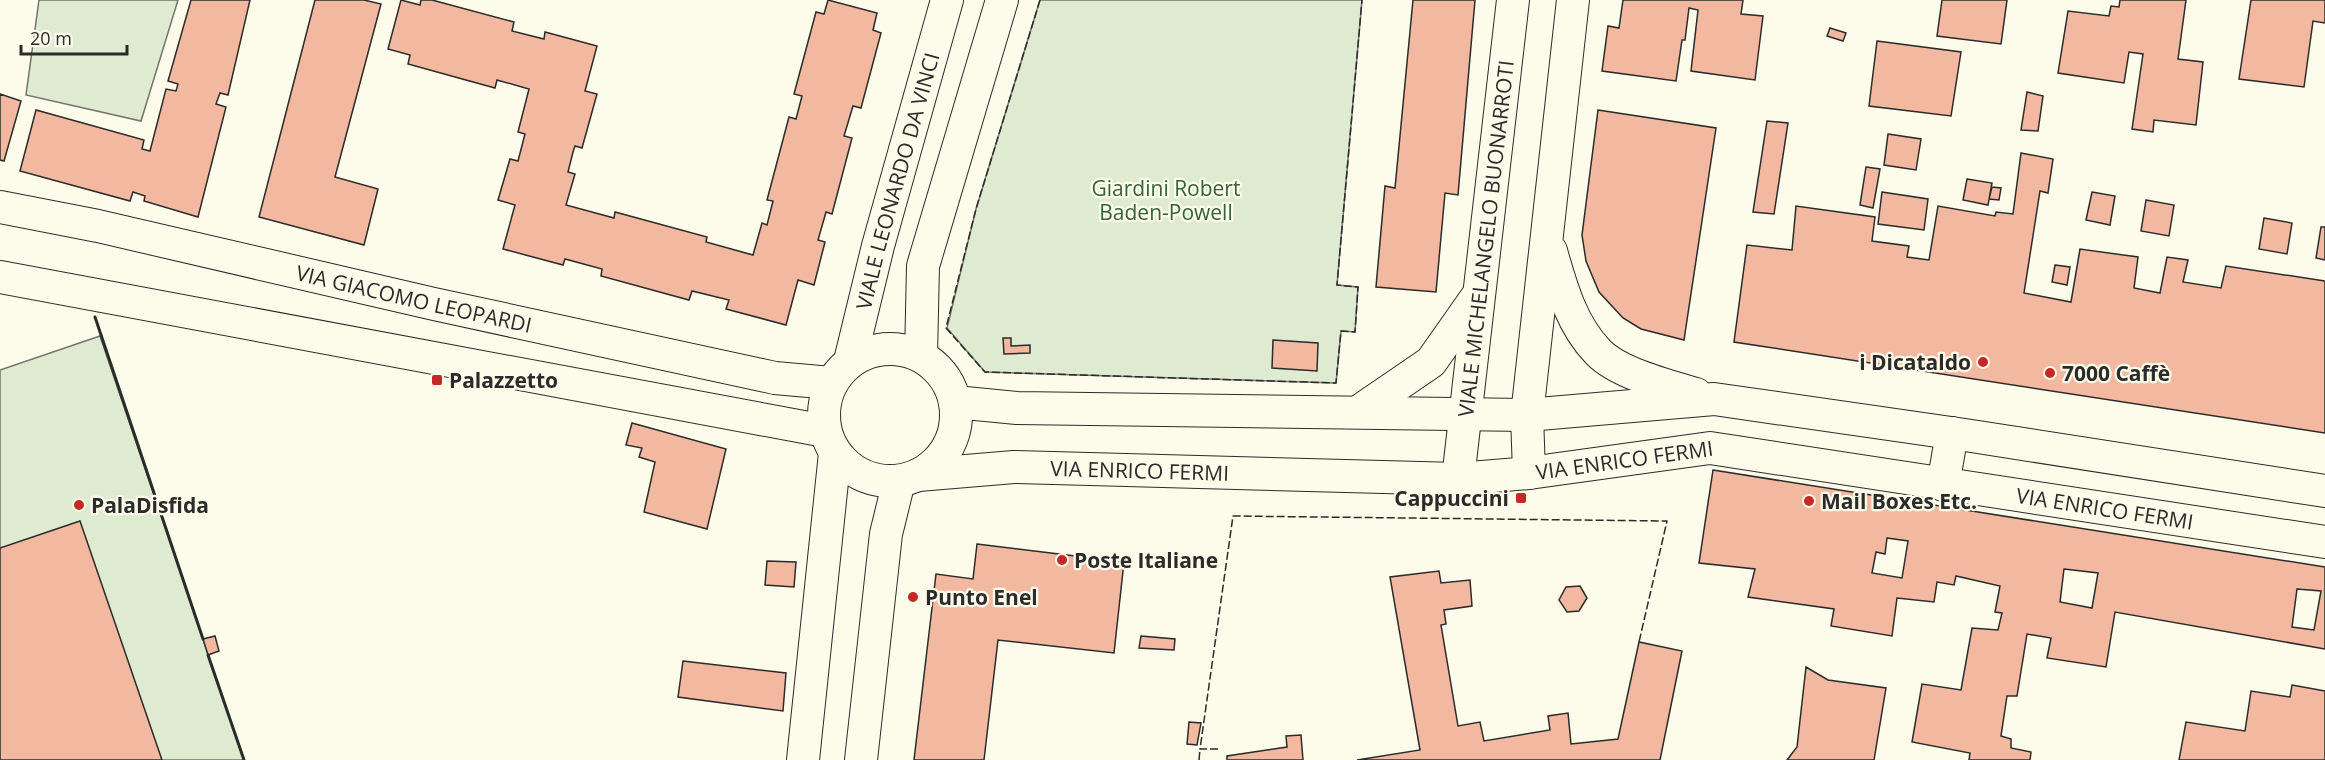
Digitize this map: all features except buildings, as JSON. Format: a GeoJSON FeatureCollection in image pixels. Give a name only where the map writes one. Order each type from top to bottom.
{"type":"FeatureCollection","features":[{"type":"Feature","properties":{"kind":"street","name":"VIALE LEONARDO DA VINCI"},"geometry":{"type":"LineString","coordinates":[[840,372],[947,0]]}},
{"type":"Feature","properties":{"kind":"street"},"geometry":{"type":"LineString","coordinates":[[921,356],[923,266],[1002,0]]}},
{"type":"Feature","properties":{"kind":"street","name":"VIALE MICHELANGELO BUONARROTI"},"geometry":{"type":"LineString","coordinates":[[1458,479],[1513,0]]}},
{"type":"Feature","properties":{"kind":"street"},"geometry":{"type":"LineString","coordinates":[[1529,473],[1527,415],[1573,0]]}},
{"type":"Feature","properties":{"kind":"street","name":"VIA GIACOMO LEOPARDI"},"geometry":{"type":"LineString","coordinates":[[0,207],[98,226],[422,301],[775,378],[840,372]]}},
{"type":"Feature","properties":{"kind":"street"},"geometry":{"type":"LineString","coordinates":[[1548,238],[1569,308],[1584,334],[1599,353],[1622,367],[1657,383],[1714,399],[1952,433],[2325,491]]}},
{"type":"Feature","properties":{"kind":"street"},"geometry":{"type":"LineString","coordinates":[[0,277],[830,442],[854,472],[879,481],[909,478],[934,464],[947,450],[953,436],[956,402],[949,384],[937,368],[921,356],[893,348],[871,351],[840,372],[823,407],[830,442],[802,760]]}},
{"type":"Feature","properties":{"kind":"street"},"geometry":{"type":"LineString","coordinates":[[1358,412],[1431,362],[1478,295]]}},
{"type":"Feature","properties":{"kind":"street"},"geometry":{"type":"LineString","coordinates":[[956,402],[1017,408],[1527,415],[1714,399]]}},
{"type":"Feature","properties":{"kind":"street"},"geometry":{"type":"LineString","coordinates":[[1944,485],[1952,433]]}},
{"type":"Feature","properties":{"kind":"street","name":"VIA ENRICO FERMI"},"geometry":{"type":"LineString","coordinates":[[909,478],[1014,467],[1458,479],[1529,473],[1710,448],[2325,542]]}},
{"type":"Feature","properties":{"kind":"street"},"geometry":{"type":"LineString","coordinates":[[861,760],[886,534],[909,478]]}},
{"type":"Feature","properties":{"kind":"green space"},"geometry":{"type":"Polygon","coordinates":[[[39,0],[178,0],[141,121],[26,95],[39,0]]]}},
{"type":"Feature","properties":{"kind":"green space","name":"Giardini Robert Baden-Powell"},"geometry":{"type":"Polygon","coordinates":[[[1040,0],[1362,0],[1337,285],[1358,287],[1355,332],[1341,331],[1336,383],[985,372],[947,328],[976,209],[1040,0]]]}},
{"type":"Feature","properties":{"kind":"green space","name":"PalaDisfida"},"geometry":{"type":"Polygon","coordinates":[[[100,336],[244,760],[0,760],[0,370],[100,336]]]}},
{"type":"Feature","properties":{"kind":"fence"},"geometry":{"type":"LineString","coordinates":[[1040,0],[976,209],[946,328],[985,372],[1336,383],[1341,331],[1355,332],[1358,287],[1337,285],[1362,0]]}},
{"type":"Feature","properties":{"kind":"fence"},"geometry":{"type":"LineString","coordinates":[[1218,749],[1200,749],[1233,516],[1667,521],[1639,642]]}},
{"type":"Feature","properties":{"kind":"fence"},"geometry":{"type":"LineString","coordinates":[[1199,760],[1200,749]]}},
{"type":"Feature","properties":{"kind":"wall"},"geometry":{"type":"LineString","coordinates":[[95,317],[203,639]]}},
{"type":"Feature","properties":{"kind":"wall"},"geometry":{"type":"LineString","coordinates":[[208,655],[244,760]]}},
{"type":"Feature","properties":{"kind":"place","name":"i Dicataldo"},"geometry":{"type":"Point","coordinates":[1983,362]}},
{"type":"Feature","properties":{"kind":"place","name":"7000 Caffè"},"geometry":{"type":"Point","coordinates":[2050,373]}},
{"type":"Feature","properties":{"kind":"place","name":"Palazzetto"},"geometry":{"type":"Point","coordinates":[437,380]}},
{"type":"Feature","properties":{"kind":"place","name":"Cappuccini"},"geometry":{"type":"Point","coordinates":[1521,498]}},
{"type":"Feature","properties":{"kind":"place","name":"Mail Boxes Etc."},"geometry":{"type":"Point","coordinates":[1809,501]}},
{"type":"Feature","properties":{"kind":"place","name":"PalaDisfida"},"geometry":{"type":"Point","coordinates":[79,505]}},
{"type":"Feature","properties":{"kind":"place","name":"Poste Italiane"},"geometry":{"type":"Point","coordinates":[1062,560]}},
{"type":"Feature","properties":{"kind":"place","name":"Punto Enel"},"geometry":{"type":"Point","coordinates":[913,597]}}]}
